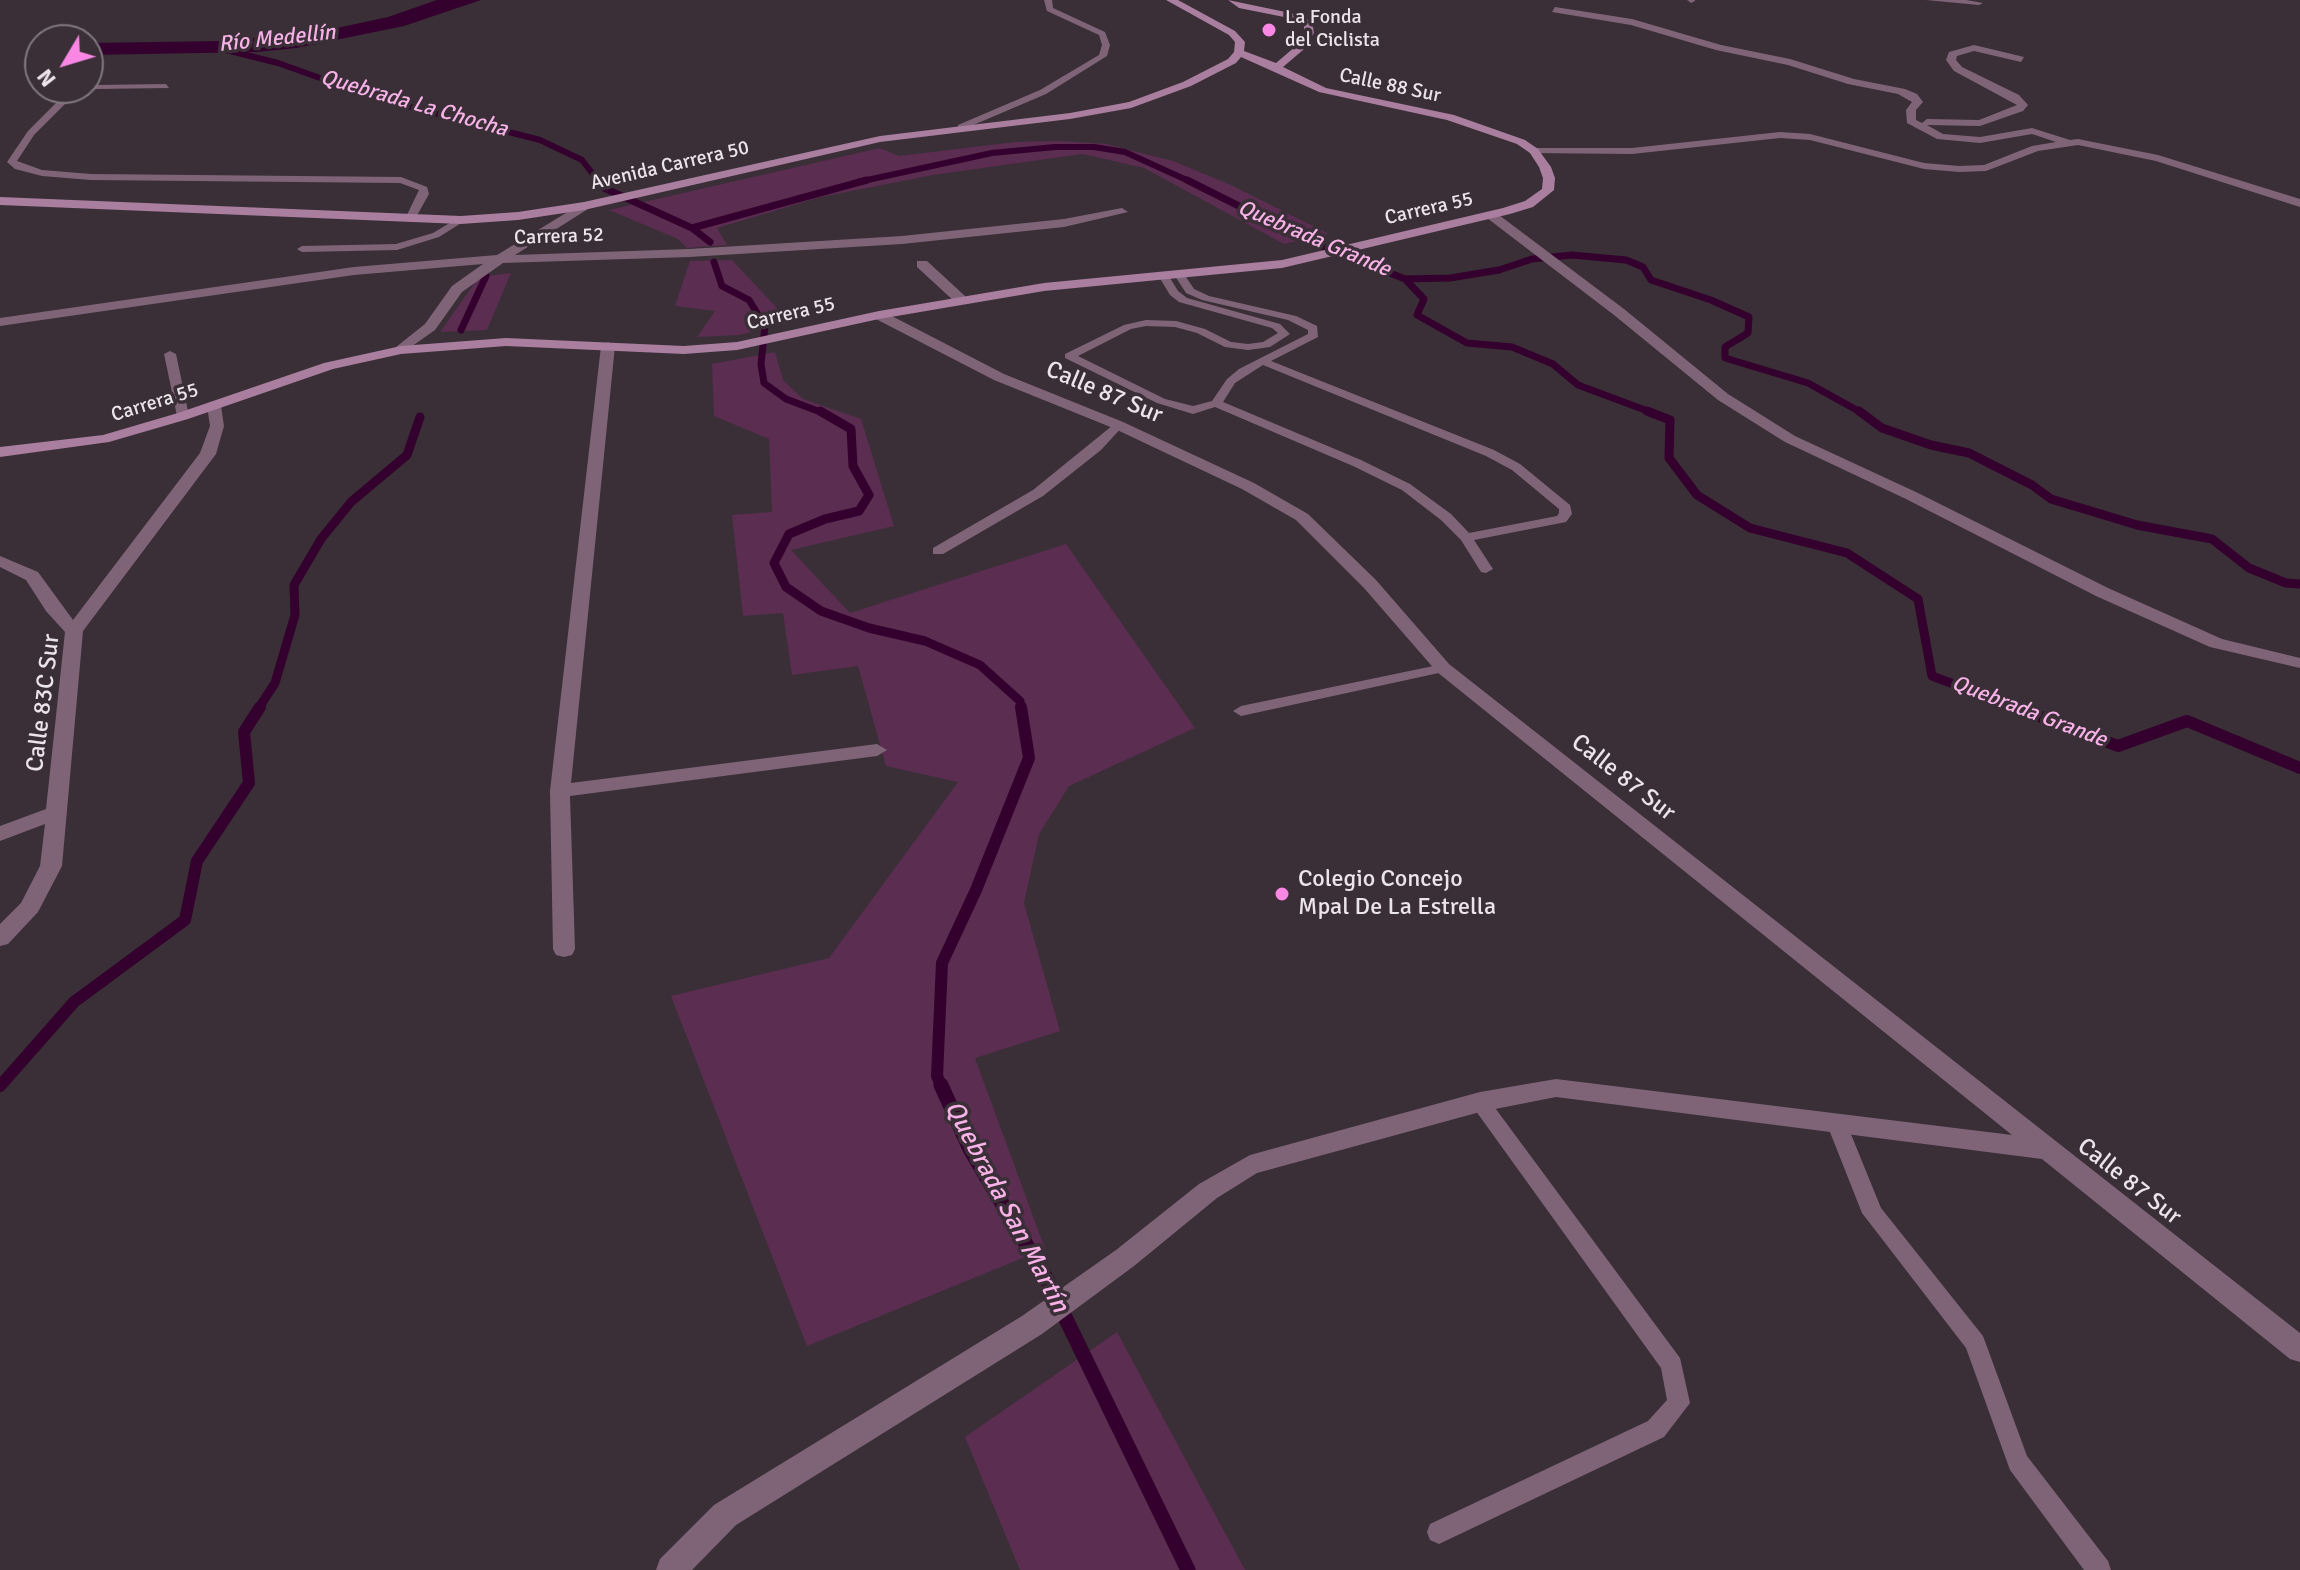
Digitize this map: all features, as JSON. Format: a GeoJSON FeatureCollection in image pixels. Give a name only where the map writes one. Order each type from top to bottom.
{"type":"FeatureCollection","features":[{"type":"Feature","properties":{"kind":"street"},"geometry":{"type":"LineString","coordinates":[[1171,0],[1232,33],[1240,42],[1239,53]]}},
{"type":"Feature","properties":{"kind":"street"},"geometry":{"type":"LineString","coordinates":[[1233,0],[1242,6],[1297,17],[1309,24],[1309,33],[1300,48],[1277,67]]}},
{"type":"Feature","properties":{"kind":"street"},"geometry":{"type":"LineString","coordinates":[[1555,10],[1617,18],[1719,48],[1790,62],[1852,82],[1901,91],[1918,102],[1911,110],[1911,121]]}},
{"type":"Feature","properties":{"kind":"street"},"geometry":{"type":"LineString","coordinates":[[1911,121],[1972,124],[2019,109],[2023,105],[2019,100],[1965,73],[1951,57],[1962,50],[1974,48],[2021,59]]}},
{"type":"Feature","properties":{"kind":"street","name":"Avenida Carrera 50"},"geometry":{"type":"LineString","coordinates":[[0,201],[410,219],[461,220],[518,216],[642,194],[880,139],[1070,116],[1131,105],[1187,84],[1232,61],[1239,53]]}},
{"type":"Feature","properties":{"kind":"street","name":"Calle 88 Sur"},"geometry":{"type":"LineString","coordinates":[[1239,53],[1277,67],[1323,90],[1450,117],[1501,134],[1534,151]]}},
{"type":"Feature","properties":{"kind":"street"},"geometry":{"type":"LineString","coordinates":[[1911,121],[1932,134],[1952,138],[1980,140],[2032,131],[2068,142],[2111,146],[2300,203]]}},
{"type":"Feature","properties":{"kind":"street"},"geometry":{"type":"LineString","coordinates":[[1534,151],[1632,151],[1780,135],[1810,137],[1924,166],[1959,169],[1986,168],[2036,148],[2068,142]]}},
{"type":"Feature","properties":{"kind":"street","name":"Carrera 55"},"geometry":{"type":"LineString","coordinates":[[0,452],[82,443],[183,416],[329,366],[401,350],[506,342],[684,350],[737,346],[960,299],[1044,287],[1251,268],[1311,258],[1529,204],[1548,190],[1549,178],[1534,151]]}},
{"type":"Feature","properties":{"kind":"street"},"geometry":{"type":"LineString","coordinates":[[401,350],[430,327],[457,289],[497,259],[584,206]]}},
{"type":"Feature","properties":{"kind":"street","name":"Carrera 52"},"geometry":{"type":"LineString","coordinates":[[0,322],[306,276],[497,259],[689,253],[902,240],[1050,224],[1122,212]]}},
{"type":"Feature","properties":{"kind":"street"},"geometry":{"type":"LineString","coordinates":[[1491,215],[1723,397],[1790,439],[1912,496],[2102,592],[2216,643],[2300,663]]}},
{"type":"Feature","properties":{"kind":"street"},"geometry":{"type":"LineString","coordinates":[[922,264],[960,299]]}},
{"type":"Feature","properties":{"kind":"street","name":"Calle 87 Sur"},"geometry":{"type":"LineString","coordinates":[[879,315],[999,377],[1118,425],[1248,486],[1302,517],[1361,575],[1443,668],[2300,1350]]}},
{"type":"Feature","properties":{"kind":"street"},"geometry":{"type":"LineString","coordinates":[[564,949],[560,791],[608,346]]}},
{"type":"Feature","properties":{"kind":"street","name":"Calle 83C Sur"},"geometry":{"type":"LineString","coordinates":[[0,938],[30,907],[51,866],[74,631],[208,454],[217,426],[214,406]]}},
{"type":"Feature","properties":{"kind":"street"},"geometry":{"type":"LineString","coordinates":[[0,561],[32,576],[43,588],[52,607],[74,631]]}},
{"type":"Feature","properties":{"kind":"street"},"geometry":{"type":"LineString","coordinates":[[560,791],[877,750]]}},
{"type":"Feature","properties":{"kind":"street"},"geometry":{"type":"LineString","coordinates":[[0,834],[55,813]]}},
{"type":"Feature","properties":{"kind":"street"},"geometry":{"type":"LineString","coordinates":[[671,1570],[725,1515],[1032,1325],[1208,1191],[1250,1165],[1480,1102],[1556,1088],[2044,1149]]}},
{"type":"Feature","properties":{"kind":"lane"},"geometry":{"type":"LineString","coordinates":[[961,127],[1043,92],[1103,56],[1106,45],[1102,34],[1050,9],[1048,0]]}},
{"type":"Feature","properties":{"kind":"lane"},"geometry":{"type":"LineString","coordinates":[[1930,0],[1979,3]]}},
{"type":"Feature","properties":{"kind":"lane"},"geometry":{"type":"LineString","coordinates":[[166,86],[95,87],[77,93],[62,102],[31,133],[12,162],[18,167],[42,173],[91,177],[401,180],[424,189],[410,219]]}},
{"type":"Feature","properties":{"kind":"lane"},"geometry":{"type":"LineString","coordinates":[[302,249],[397,247],[436,235],[461,220]]}},
{"type":"Feature","properties":{"kind":"lane"},"geometry":{"type":"LineString","coordinates":[[1171,274],[1190,291],[1206,298],[1292,318],[1313,328],[1314,335],[1231,381],[1216,403],[1193,410],[1177,407],[1069,356],[1128,327],[1146,323],[1176,324],[1201,331],[1229,345],[1248,347],[1266,345],[1285,334],[1276,326],[1183,300],[1174,293],[1171,274]]}},
{"type":"Feature","properties":{"kind":"lane"},"geometry":{"type":"LineString","coordinates":[[170,354],[183,416]]}},
{"type":"Feature","properties":{"kind":"lane"},"geometry":{"type":"LineString","coordinates":[[1264,362],[1490,453],[1516,467],[1565,508],[1566,514],[1561,519],[1466,538]]}},
{"type":"Feature","properties":{"kind":"lane"},"geometry":{"type":"LineString","coordinates":[[1216,403],[1383,474],[1427,501],[1466,538],[1486,569]]}},
{"type":"Feature","properties":{"kind":"lane"},"geometry":{"type":"LineString","coordinates":[[938,551],[1038,493],[1097,447],[1118,425]]}},
{"type":"Feature","properties":{"kind":"lane"},"geometry":{"type":"LineString","coordinates":[[1241,711],[1443,668]]}},
{"type":"Feature","properties":{"kind":"lane"},"geometry":{"type":"LineString","coordinates":[[1439,1532],[1656,1429],[1679,1403],[1672,1365],[1480,1102]]}},
{"type":"Feature","properties":{"kind":"lane"},"geometry":{"type":"LineString","coordinates":[[1836,1122],[1872,1213],[1975,1343],[2018,1462],[2099,1570]]}},
{"type":"Feature","properties":{"kind":"shaded area"},"geometry":{"type":"Polygon","coordinates":[[[1015,142],[1106,144],[1173,161],[1231,185],[1329,234],[1284,244],[1144,168],[1082,154],[933,175],[821,197],[717,228],[727,245],[687,248],[678,239],[609,210],[880,148],[899,156],[1015,142]]]}},
{"type":"Feature","properties":{"kind":"shaded area"},"geometry":{"type":"Polygon","coordinates":[[[732,260],[791,322],[739,335],[697,337],[715,311],[675,306],[690,261],[732,260]]]}},
{"type":"Feature","properties":{"kind":"shaded area"},"geometry":{"type":"Polygon","coordinates":[[[511,273],[487,330],[440,332],[479,277],[511,273]]]}},
{"type":"Feature","properties":{"kind":"shaded area"},"geometry":{"type":"Polygon","coordinates":[[[775,352],[783,380],[803,399],[861,419],[894,526],[791,550],[850,613],[1066,544],[1195,728],[1069,786],[1039,834],[1024,903],[1060,1031],[975,1058],[1045,1249],[807,1346],[671,996],[829,958],[958,782],[886,766],[858,666],[792,675],[783,613],[743,616],[732,515],[772,512],[769,439],[714,416],[712,364],[775,352]]]}},
{"type":"Feature","properties":{"kind":"shaded area"},"geometry":{"type":"Polygon","coordinates":[[[1117,1332],[1245,1570],[1020,1570],[965,1437],[1117,1332]]]}},
{"type":"Feature","properties":{"kind":"water","name":"Río Medellín"},"geometry":{"type":"Polygon","coordinates":[[[437,0],[481,0],[404,26],[296,48],[256,52],[104,55],[104,43],[224,41],[323,31],[388,17],[437,0]]]}},
{"type":"Feature","properties":{"kind":"waterway","name":"Quebrada La Chocha"},"geometry":{"type":"LineString","coordinates":[[226,50],[278,63],[376,98],[540,140],[582,160],[599,182]]}},
{"type":"Feature","properties":{"kind":"waterway","name":"Quebrada Grande"},"geometry":{"type":"LineString","coordinates":[[866,180],[992,153],[1094,147],[1125,152],[1191,182]]}},
{"type":"Feature","properties":{"kind":"waterway","name":"Quebrada San Martín"},"geometry":{"type":"LineString","coordinates":[[598,180],[604,188],[692,228]]}},
{"type":"Feature","properties":{"kind":"waterway","name":"Quebrada Grande"},"geometry":{"type":"LineString","coordinates":[[692,228],[866,180]]}},
{"type":"Feature","properties":{"kind":"waterway","name":"Quebrada Grande"},"geometry":{"type":"LineString","coordinates":[[858,182],[866,180]]}},
{"type":"Feature","properties":{"kind":"waterway","name":"Quebrada Grande"},"geometry":{"type":"LineString","coordinates":[[1187,180],[1191,182]]}},
{"type":"Feature","properties":{"kind":"waterway","name":"Quebrada Grande"},"geometry":{"type":"LineString","coordinates":[[1191,182],[1311,242],[1405,279]]}},
{"type":"Feature","properties":{"kind":"waterway","name":"Quebrada San Martín"},"geometry":{"type":"LineString","coordinates":[[692,228],[710,242]]}},
{"type":"Feature","properties":{"kind":"waterway"},"geometry":{"type":"LineString","coordinates":[[1405,279],[1450,278],[1499,270],[1532,259],[1572,255],[1626,260],[1643,267],[1651,280],[1711,300],[1749,317],[1748,333],[1725,347],[1725,358],[1808,383],[1861,412]]}},
{"type":"Feature","properties":{"kind":"waterway","name":"Quebrada San Martín"},"geometry":{"type":"LineString","coordinates":[[714,262],[722,286],[749,300],[765,326],[761,364],[764,383],[786,399],[823,413]]}},
{"type":"Feature","properties":{"kind":"waterway","name":"Quebrada La Chocha"},"geometry":{"type":"LineString","coordinates":[[461,330],[486,276]]}},
{"type":"Feature","properties":{"kind":"waterway","name":"Quebrada Grande"},"geometry":{"type":"LineString","coordinates":[[1405,279],[1424,299],[1417,315],[1467,343],[1512,347],[1553,364],[1578,385],[1653,413]]}},
{"type":"Feature","properties":{"kind":"waterway","name":"Quebrada San Martín"},"geometry":{"type":"LineString","coordinates":[[820,411],[851,429],[853,466],[869,495],[859,511],[825,519],[789,534],[774,563],[786,587],[821,611],[869,628],[925,641],[980,665],[1020,701],[1021,709]]}},
{"type":"Feature","properties":{"kind":"waterway","name":"Quebrada Grande"},"geometry":{"type":"LineString","coordinates":[[1647,411],[1670,420],[1669,458],[1697,495],[1750,528],[1847,553],[1918,599],[1932,676],[2020,709]]}},
{"type":"Feature","properties":{"kind":"waterway"},"geometry":{"type":"LineString","coordinates":[[1861,412],[1882,428],[1931,445],[1969,453],[2032,485],[2051,499],[2137,525],[2212,539],[2249,568],[2286,583],[2300,584]]}},
{"type":"Feature","properties":{"kind":"waterway","name":"Quebrada La Chocha"},"geometry":{"type":"LineString","coordinates":[[258,709],[275,683],[295,615],[294,585],[321,539],[351,502],[407,455],[420,417]]}},
{"type":"Feature","properties":{"kind":"waterway","name":"Quebrada La Chocha"},"geometry":{"type":"LineString","coordinates":[[0,1086],[74,1002],[185,920],[197,861],[249,783],[244,732],[260,707]]}},
{"type":"Feature","properties":{"kind":"waterway","name":"Quebrada San Martín"},"geometry":{"type":"LineString","coordinates":[[942,1087],[937,1076],[942,963],[976,890],[1029,758],[1021,707]]}},
{"type":"Feature","properties":{"kind":"waterway","name":"Quebrada Grande"},"geometry":{"type":"LineString","coordinates":[[2015,707],[2118,746],[2187,721],[2300,768]]}},
{"type":"Feature","properties":{"kind":"waterway","name":"Quebrada San Martín"},"geometry":{"type":"LineString","coordinates":[[941,1085],[970,1149],[1046,1278],[1188,1570]]}},
{"type":"Feature","properties":{"kind":"place","name":"La Fonda del Ciclista"},"geometry":{"type":"Point","coordinates":[1269,30]}},
{"type":"Feature","properties":{"kind":"place","name":"Colegio Concejo Mpal De La Estrella"},"geometry":{"type":"Point","coordinates":[1282,894]}}]}
